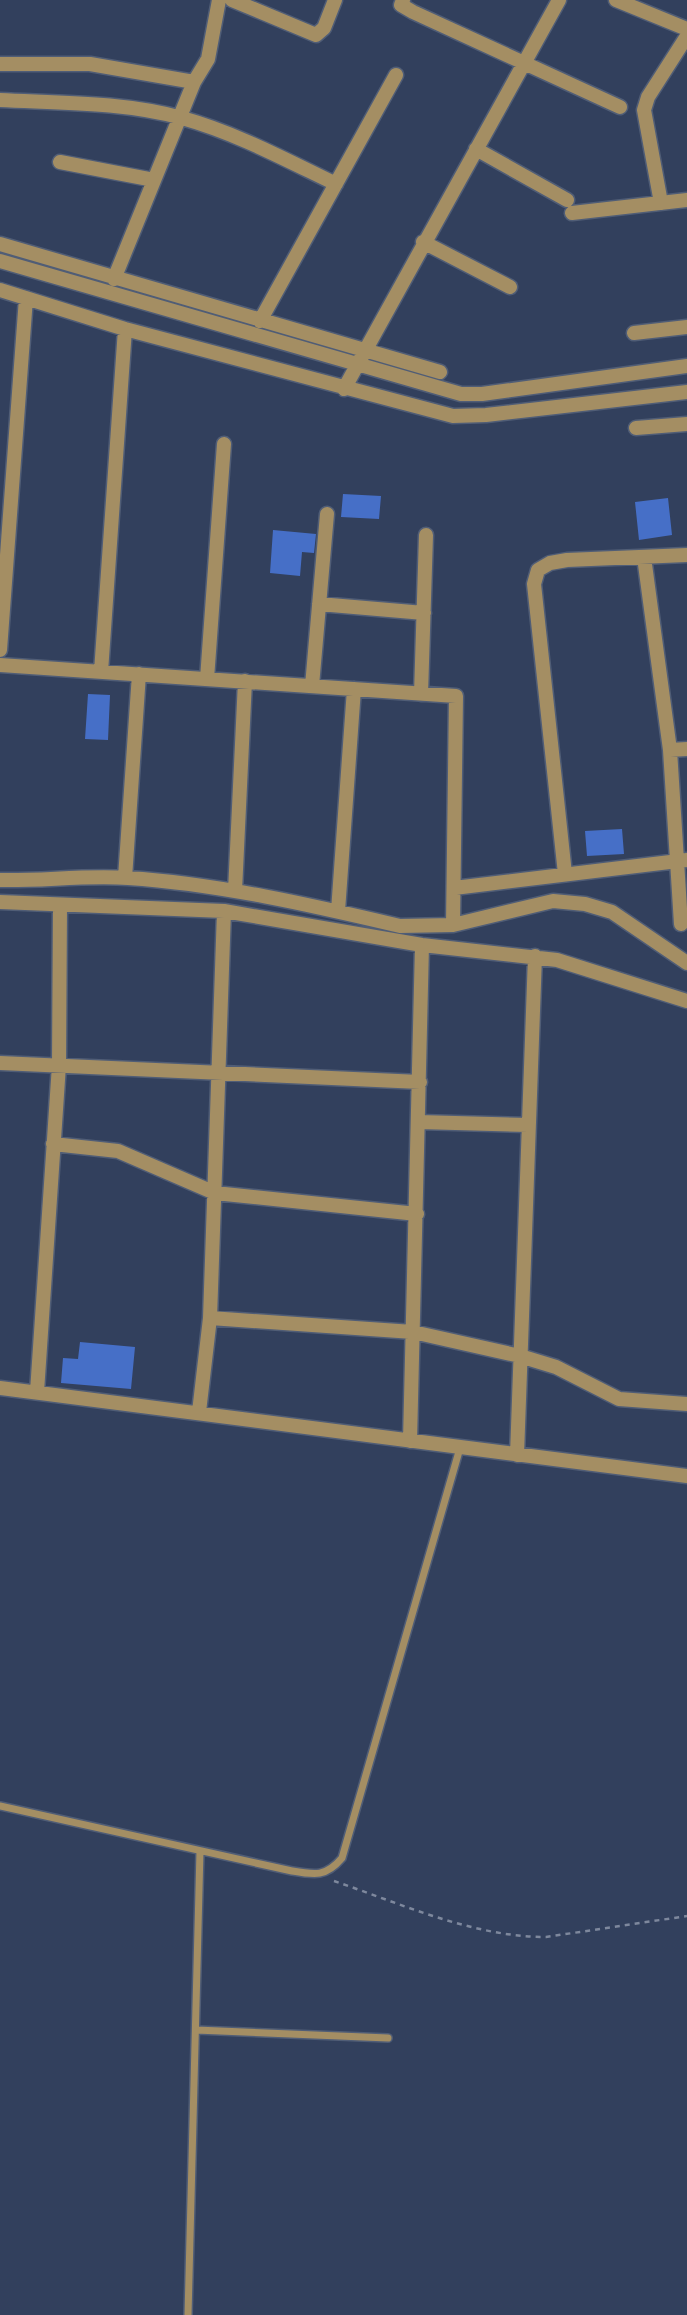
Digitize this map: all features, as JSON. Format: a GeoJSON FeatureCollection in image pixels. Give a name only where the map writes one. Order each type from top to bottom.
{"type":"FeatureCollection","features":[{"type":"Feature","properties":{"kind":"street"},"geometry":{"type":"LineString","coordinates":[[114,279],[194,82],[208,59],[219,0]]}},
{"type":"Feature","properties":{"kind":"street"},"geometry":{"type":"LineString","coordinates":[[232,0],[316,35],[321,32],[335,0]]}},
{"type":"Feature","properties":{"kind":"street"},"geometry":{"type":"LineString","coordinates":[[344,389],[559,0]]}},
{"type":"Feature","properties":{"kind":"street"},"geometry":{"type":"LineString","coordinates":[[398,2],[620,107]]}},
{"type":"Feature","properties":{"kind":"street"},"geometry":{"type":"LineString","coordinates":[[624,2],[687,29]]}},
{"type":"Feature","properties":{"kind":"street"},"geometry":{"type":"LineString","coordinates":[[661,203],[644,110],[648,96],[687,36]]}},
{"type":"Feature","properties":{"kind":"street"},"geometry":{"type":"LineString","coordinates":[[0,64],[71,62],[194,82]]}},
{"type":"Feature","properties":{"kind":"street"},"geometry":{"type":"LineString","coordinates":[[260,321],[396,75]]}},
{"type":"Feature","properties":{"kind":"street"},"geometry":{"type":"LineString","coordinates":[[0,100],[70,103],[180,117],[240,137],[336,184]]}},
{"type":"Feature","properties":{"kind":"street"},"geometry":{"type":"LineString","coordinates":[[476,149],[569,207],[687,200]]}},
{"type":"Feature","properties":{"kind":"street"},"geometry":{"type":"LineString","coordinates":[[60,162],[154,180]]}},
{"type":"Feature","properties":{"kind":"street"},"geometry":{"type":"LineString","coordinates":[[423,242],[510,287]]}},
{"type":"Feature","properties":{"kind":"street"},"geometry":{"type":"LineString","coordinates":[[0,244],[363,352],[440,372]]}},
{"type":"Feature","properties":{"kind":"street"},"geometry":{"type":"LineString","coordinates":[[0,261],[439,389],[472,394],[687,366]]}},
{"type":"Feature","properties":{"kind":"street"},"geometry":{"type":"LineString","coordinates":[[0,290],[125,329],[453,416],[486,415],[687,392]]}},
{"type":"Feature","properties":{"kind":"street"},"geometry":{"type":"LineString","coordinates":[[0,650],[26,298]]}},
{"type":"Feature","properties":{"kind":"street"},"geometry":{"type":"LineString","coordinates":[[634,333],[687,327]]}},
{"type":"Feature","properties":{"kind":"street"},"geometry":{"type":"LineString","coordinates":[[101,672],[125,329]]}},
{"type":"Feature","properties":{"kind":"street"},"geometry":{"type":"LineString","coordinates":[[636,428],[687,424]]}},
{"type":"Feature","properties":{"kind":"street"},"geometry":{"type":"LineString","coordinates":[[207,679],[224,444]]}},
{"type":"Feature","properties":{"kind":"street"},"geometry":{"type":"LineString","coordinates":[[312,686],[327,514]]}},
{"type":"Feature","properties":{"kind":"street"},"geometry":{"type":"LineString","coordinates":[[421,694],[426,536]]}},
{"type":"Feature","properties":{"kind":"street"},"geometry":{"type":"LineString","coordinates":[[565,874],[534,584],[538,570],[550,563],[687,555]]}},
{"type":"Feature","properties":{"kind":"street"},"geometry":{"type":"LineString","coordinates":[[644,557],[670,750],[681,861],[681,924]]}},
{"type":"Feature","properties":{"kind":"street"},"geometry":{"type":"LineString","coordinates":[[319,604],[424,613]]}},
{"type":"Feature","properties":{"kind":"street"},"geometry":{"type":"LineString","coordinates":[[0,665],[456,696],[453,925]]}},
{"type":"Feature","properties":{"kind":"street"},"geometry":{"type":"LineString","coordinates":[[125,878],[139,674]]}},
{"type":"Feature","properties":{"kind":"street"},"geometry":{"type":"LineString","coordinates":[[235,891],[245,681]]}},
{"type":"Feature","properties":{"kind":"street"},"geometry":{"type":"LineString","coordinates":[[338,911],[354,689]]}},
{"type":"Feature","properties":{"kind":"street"},"geometry":{"type":"LineString","coordinates":[[670,750],[687,749]]}},
{"type":"Feature","properties":{"kind":"street"},"geometry":{"type":"LineString","coordinates":[[454,888],[681,861]]}},
{"type":"Feature","properties":{"kind":"street"},"geometry":{"type":"LineString","coordinates":[[0,880],[125,878],[203,885],[400,926],[453,925],[553,901],[585,904],[612,912],[687,963]]}},
{"type":"Feature","properties":{"kind":"street"},"geometry":{"type":"LineString","coordinates":[[0,902],[60,906],[179,907],[223,911],[422,945],[535,956],[580,965],[687,1001]]}},
{"type":"Feature","properties":{"kind":"street"},"geometry":{"type":"LineString","coordinates":[[37,1392],[59,1065],[60,906]]}},
{"type":"Feature","properties":{"kind":"street"},"geometry":{"type":"LineString","coordinates":[[199,1412],[210,1318],[223,911]]}},
{"type":"Feature","properties":{"kind":"street"},"geometry":{"type":"LineString","coordinates":[[410,1441],[422,945]]}},
{"type":"Feature","properties":{"kind":"street"},"geometry":{"type":"LineString","coordinates":[[517,1455],[535,956]]}},
{"type":"Feature","properties":{"kind":"street"},"geometry":{"type":"LineString","coordinates":[[0,1063],[420,1082]]}},
{"type":"Feature","properties":{"kind":"street"},"geometry":{"type":"LineString","coordinates":[[419,1122],[528,1125]]}},
{"type":"Feature","properties":{"kind":"street"},"geometry":{"type":"LineString","coordinates":[[53,1144],[118,1151],[215,1193],[417,1214]]}},
{"type":"Feature","properties":{"kind":"street"},"geometry":{"type":"LineString","coordinates":[[210,1318],[413,1332],[520,1356],[568,1372],[593,1388],[619,1399],[687,1405]]}},
{"type":"Feature","properties":{"kind":"street"},"geometry":{"type":"LineString","coordinates":[[0,1388],[687,1476]]}},
{"type":"Feature","properties":{"kind":"lane"},"geometry":{"type":"LineString","coordinates":[[0,1806],[317,1876],[331,1870],[342,1858],[460,1448]]}},
{"type":"Feature","properties":{"kind":"lane"},"geometry":{"type":"LineString","coordinates":[[188,2315],[200,1851]]}},
{"type":"Feature","properties":{"kind":"lane"},"geometry":{"type":"LineString","coordinates":[[196,2030],[388,2038]]}},
{"type":"Feature","properties":{"kind":"path"},"geometry":{"type":"LineString","coordinates":[[317,1876],[504,1935],[546,1937],[687,1916]]}},
{"type":"Feature","properties":{"kind":"building"},"geometry":{"type":"Polygon","coordinates":[[[343,494],[381,496],[379,519],[341,517],[343,494]]]}},
{"type":"Feature","properties":{"kind":"building"},"geometry":{"type":"Polygon","coordinates":[[[668,498],[672,535],[639,540],[635,502],[668,498]]]}},
{"type":"Feature","properties":{"kind":"building"},"geometry":{"type":"Polygon","coordinates":[[[273,530],[316,534],[314,553],[302,552],[300,576],[270,573],[273,530]]]}},
{"type":"Feature","properties":{"kind":"building"},"geometry":{"type":"Polygon","coordinates":[[[88,694],[110,695],[108,740],[85,739],[88,694]]]}},
{"type":"Feature","properties":{"kind":"building"},"geometry":{"type":"Polygon","coordinates":[[[622,829],[624,854],[587,856],[585,831],[622,829]]]}},
{"type":"Feature","properties":{"kind":"building"},"geometry":{"type":"Polygon","coordinates":[[[80,1342],[135,1347],[131,1389],[61,1383],[63,1358],[78,1359],[80,1342]]]}}]}
